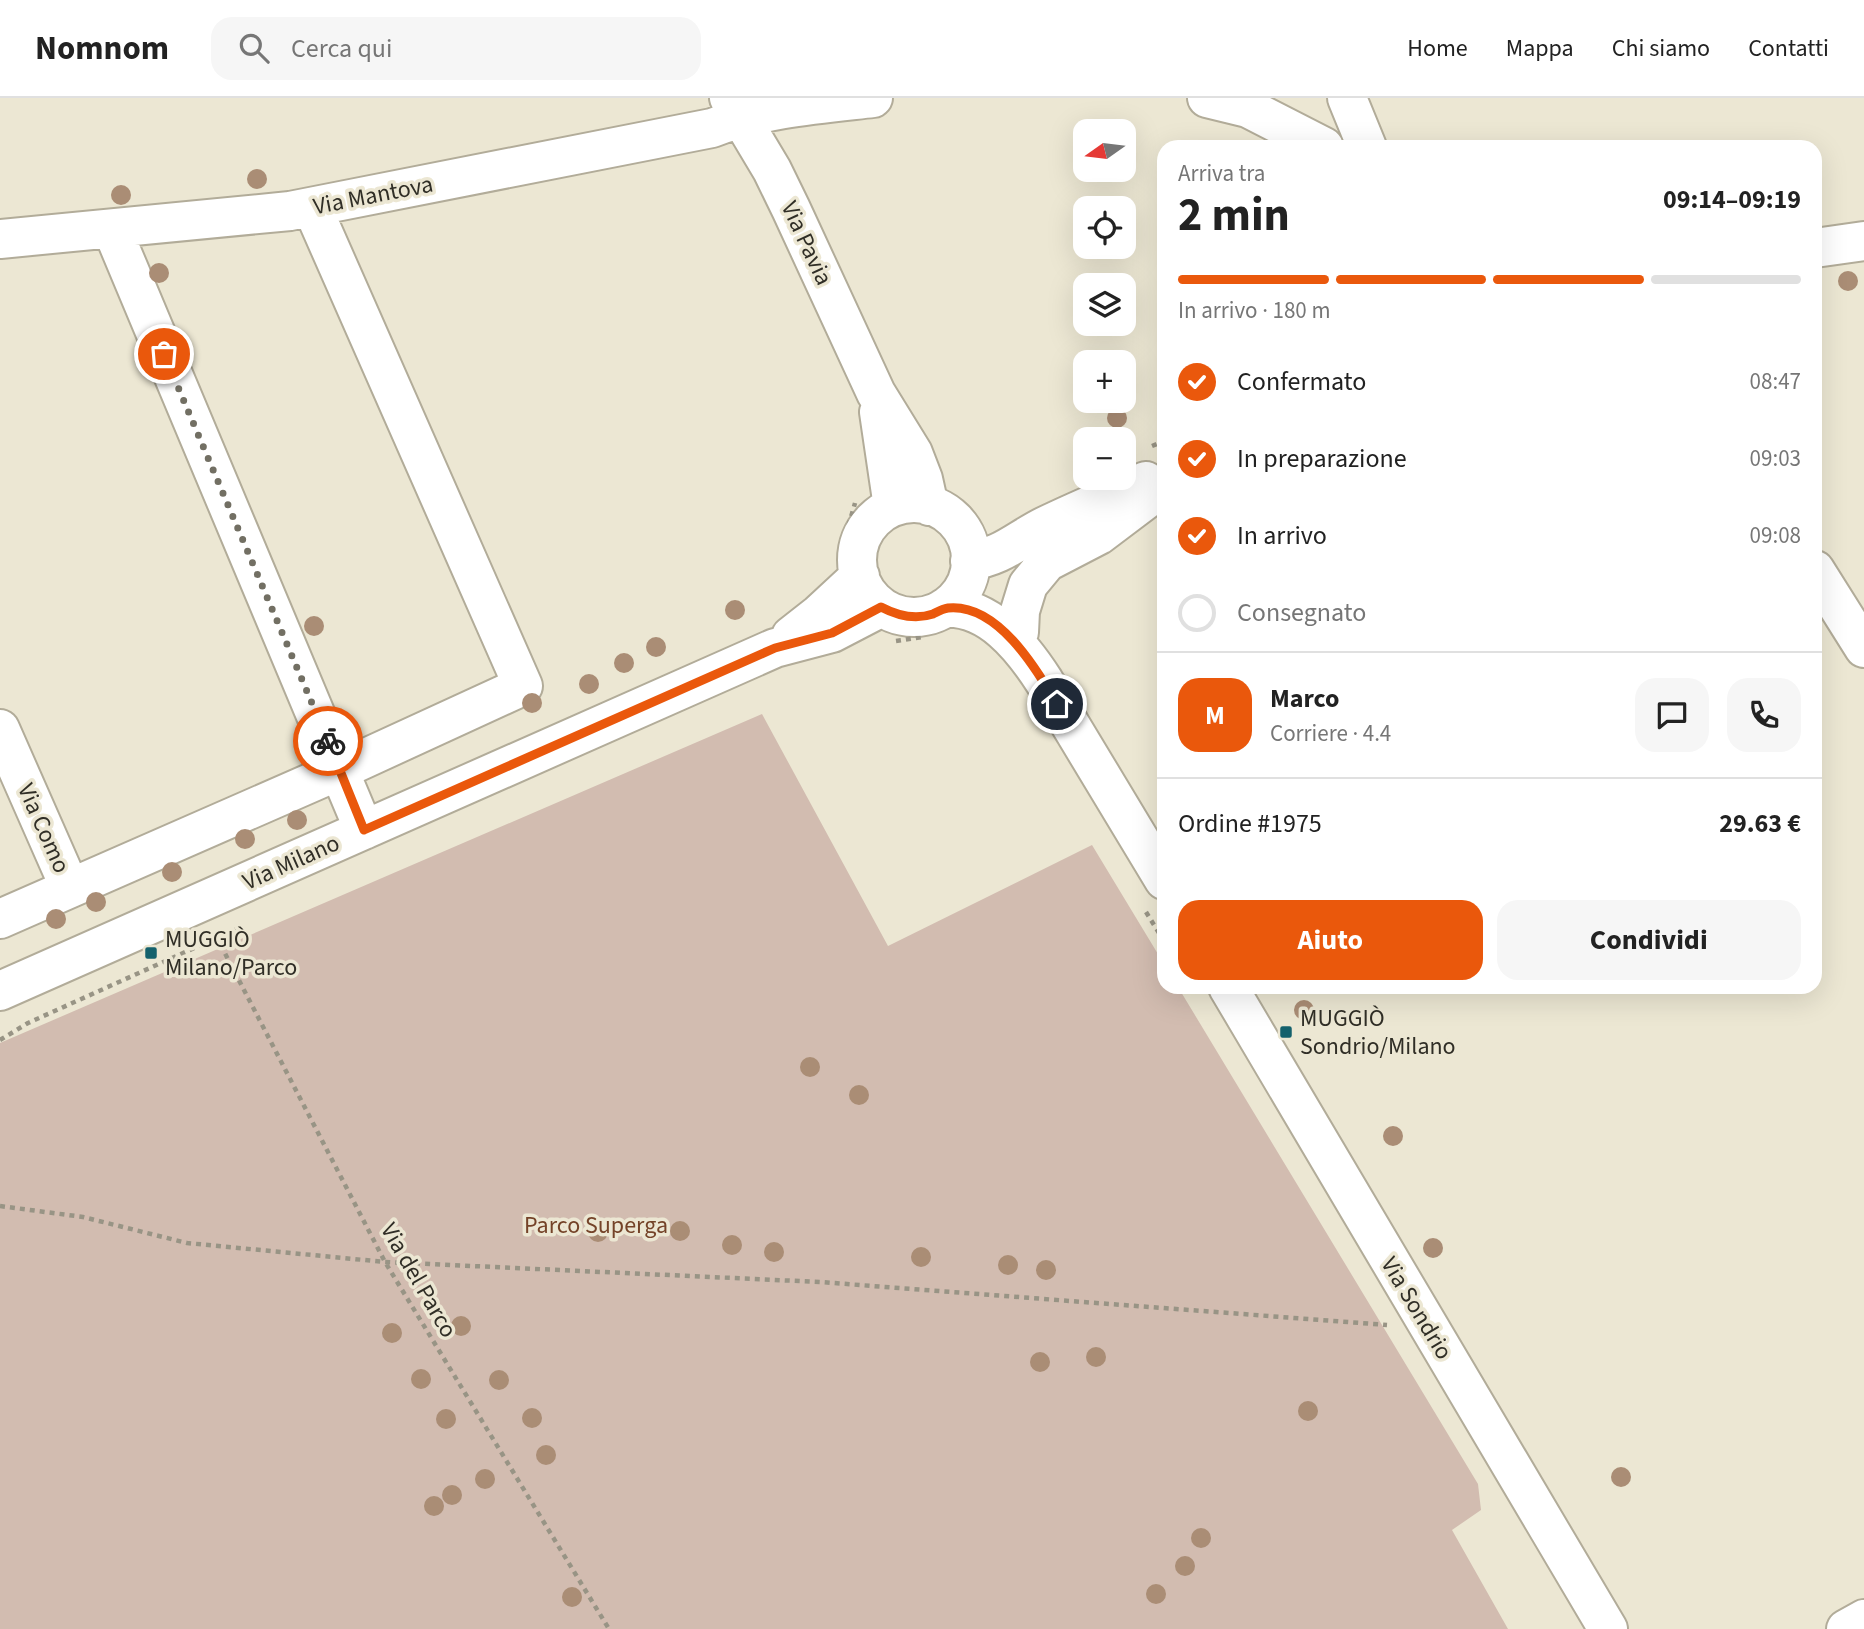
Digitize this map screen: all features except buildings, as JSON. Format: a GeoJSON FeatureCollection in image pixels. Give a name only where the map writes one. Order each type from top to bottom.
{"type":"FeatureCollection","features":[{"type":"Feature","properties":{"kind":"street","name":"Via Mantova"},"geometry":{"type":"LineString","coordinates":[[0,239],[290,211],[712,128],[735,108],[806,106],[873,98]]}},
{"type":"Feature","properties":{"kind":"street"},"geometry":{"type":"LineString","coordinates":[[1207,98],[1248,108],[1310,140]]}},
{"type":"Feature","properties":{"kind":"street"},"geometry":{"type":"LineString","coordinates":[[1346,98],[1364,140]]}},
{"type":"Feature","properties":{"kind":"street","name":"Via Pavia"},"geometry":{"type":"LineString","coordinates":[[735,108],[787,199],[876,393],[912,453],[923,479],[941,561]]}},
{"type":"Feature","properties":{"kind":"street"},"geometry":{"type":"LineString","coordinates":[[0,919],[340,770],[523,686],[312,206]]}},
{"type":"Feature","properties":{"kind":"street"},"geometry":{"type":"LineString","coordinates":[[111,229],[364,830]]}},
{"type":"Feature","properties":{"kind":"street"},"geometry":{"type":"LineString","coordinates":[[1822,247],[1864,241]]}},
{"type":"Feature","properties":{"kind":"street"},"geometry":{"type":"LineString","coordinates":[[941,561],[990,558],[1042,527],[1157,476]]}},
{"type":"Feature","properties":{"kind":"street"},"geometry":{"type":"LineString","coordinates":[[1019,632],[1020,611],[1028,585],[1047,562],[1099,535],[1157,491]]}},
{"type":"Feature","properties":{"kind":"street"},"geometry":{"type":"LineString","coordinates":[[775,648],[819,614],[850,564],[857,558],[861,540],[870,523],[941,561],[1004,606],[1153,893]]}},
{"type":"Feature","properties":{"kind":"street"},"geometry":{"type":"LineString","coordinates":[[775,648],[832,633],[883,624],[893,613],[919,617],[941,561]]}},
{"type":"Feature","properties":{"kind":"street"},"geometry":{"type":"LineString","coordinates":[[941,561],[971,610],[987,619],[1013,642],[1034,666]]}},
{"type":"Feature","properties":{"kind":"street"},"geometry":{"type":"LineString","coordinates":[[850,564],[883,624]]}},
{"type":"Feature","properties":{"kind":"street"},"geometry":{"type":"LineString","coordinates":[[1822,581],[1864,648]]}},
{"type":"Feature","properties":{"kind":"street","name":"Via Milano"},"geometry":{"type":"LineString","coordinates":[[0,991],[775,648]]}},
{"type":"Feature","properties":{"kind":"street","name":"Via Como"},"geometry":{"type":"LineString","coordinates":[[0,729],[70,888]]}},
{"type":"Feature","properties":{"kind":"street","name":"Via Sondrio"},"geometry":{"type":"LineString","coordinates":[[1231,994],[1608,1629]]}},
{"type":"Feature","properties":{"kind":"street"},"geometry":{"type":"LineString","coordinates":[[1846,1629],[1864,1619]]}},
{"type":"Feature","properties":{"kind":"path"},"geometry":{"type":"LineString","coordinates":[[850,564],[859,490]]}},
{"type":"Feature","properties":{"kind":"path"},"geometry":{"type":"LineString","coordinates":[[883,624],[941,561]]}},
{"type":"Feature","properties":{"kind":"path"},"geometry":{"type":"LineString","coordinates":[[1153,893],[1157,910]]}},
{"type":"Feature","properties":{"kind":"path","name":"Via del Parco"},"geometry":{"type":"LineString","coordinates":[[0,1040],[28,1023],[217,938],[385,1262],[609,1629]]}},
{"type":"Feature","properties":{"kind":"path"},"geometry":{"type":"LineString","coordinates":[[0,1206],[83,1217],[187,1243],[385,1262],[820,1282],[1388,1325],[1390,1318]]}},
{"type":"Feature","properties":{"kind":"green space","name":"Parco Superga"},"geometry":{"type":"Polygon","coordinates":[[[762,714],[888,946],[1092,845],[1157,952],[1157,994],[1182,994],[1478,1484],[1481,1510],[1452,1530],[1508,1629],[0,1629],[0,1043],[762,714]]]}},
{"type":"Feature","properties":{"kind":"way so far"},"geometry":{"type":"LineString","coordinates":[[164,354],[328,741]]}},
{"type":"Feature","properties":{"kind":"place","name":"MUGGIÒ Milano/Parco"},"geometry":{"type":"Point","coordinates":[151,953]}},
{"type":"Feature","properties":{"kind":"place","name":"MUGGIÒ Sondrio/Milano"},"geometry":{"type":"Point","coordinates":[1286,1032]}},
{"type":"Feature","properties":{"kind":"route"},"geometry":{"type":"LineString","coordinates":[[328,741],[364,830],[775,648],[832,633],[881,607],[906,617],[932,614],[944,608],[971,610],[997,626],[1025,654],[1057,704]]}}]}
